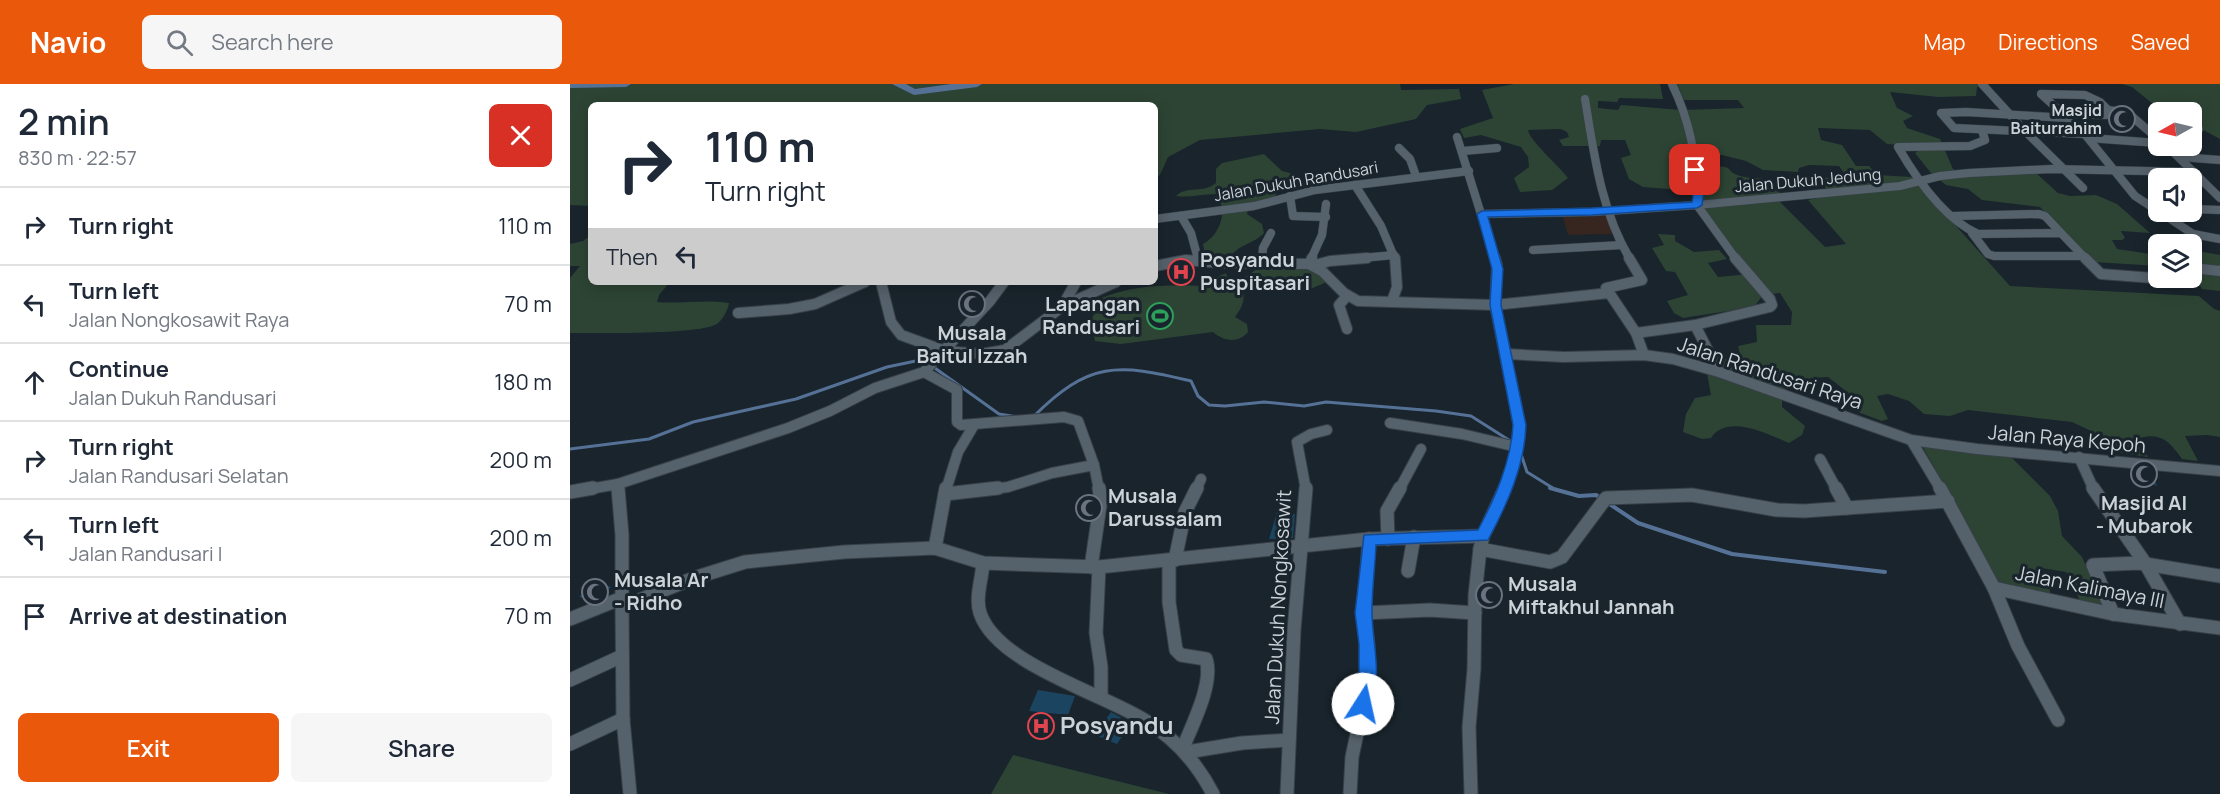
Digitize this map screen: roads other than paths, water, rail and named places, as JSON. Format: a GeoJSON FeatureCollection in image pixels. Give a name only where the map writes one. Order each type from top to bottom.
{"type":"FeatureCollection","features":[{"type":"Feature","properties":{"kind":"street"},"geometry":{"type":"LineString","coordinates":[[1636,333],[1695,325],[1772,305],[1770,298],[1717,235],[1697,205],[1699,190],[1695,162],[1678,94],[1672,84]]}},
{"type":"Feature","properties":{"kind":"street"},"geometry":{"type":"LineString","coordinates":[[1982,84],[2025,131],[2083,188]]}},
{"type":"Feature","properties":{"kind":"street"},"geometry":{"type":"LineString","coordinates":[[2071,84],[2085,95],[2100,102],[2108,110],[2128,113],[2148,130]]}},
{"type":"Feature","properties":{"kind":"street"},"geometry":{"type":"LineString","coordinates":[[2085,95],[2041,94],[2087,136],[2135,196],[2148,203]]}},
{"type":"Feature","properties":{"kind":"street"},"geometry":{"type":"LineString","coordinates":[[1585,99],[1593,151],[1608,210],[1622,245],[1642,280],[1606,288],[1636,333],[1644,355]]}},
{"type":"Feature","properties":{"kind":"street"},"geometry":{"type":"LineString","coordinates":[[2108,110],[2106,115],[2066,116],[1941,112],[1951,127],[2148,142]]}},
{"type":"Feature","properties":{"kind":"street"},"geometry":{"type":"LineString","coordinates":[[2144,126],[2148,126]]}},
{"type":"Feature","properties":{"kind":"street","name":"Jalan Dukuh Jedung"},"geometry":{"type":"LineString","coordinates":[[1921,181],[1907,164],[1898,146],[1970,146],[1985,140],[1982,130]]}},
{"type":"Feature","properties":{"kind":"street"},"geometry":{"type":"LineString","coordinates":[[1457,137],[1498,269],[1495,305],[1507,354],[1519,425],[1517,446],[1501,500],[1482,542],[1475,613],[1474,669],[1469,727],[1471,794]]}},
{"type":"Feature","properties":{"kind":"street"},"geometry":{"type":"LineString","coordinates":[[1399,148],[1410,159],[1416,176]]}},
{"type":"Feature","properties":{"kind":"street"},"geometry":{"type":"LineString","coordinates":[[1463,151],[1497,148]]}},
{"type":"Feature","properties":{"kind":"street"},"geometry":{"type":"LineString","coordinates":[[2180,157],[2220,160]]}},
{"type":"Feature","properties":{"kind":"street"},"geometry":{"type":"LineString","coordinates":[[2180,157],[2190,168]]}},
{"type":"Feature","properties":{"kind":"street","name":"Jalan Dukuh Jedung"},"geometry":{"type":"LineString","coordinates":[[1482,214],[1697,205],[1892,187],[1969,173],[2066,169],[2148,171]]}},
{"type":"Feature","properties":{"kind":"street","name":"Jalan Dukuh Randusari"},"geometry":{"type":"LineString","coordinates":[[1158,219],[1254,206],[1290,196],[1355,185],[1469,171]]}},
{"type":"Feature","properties":{"kind":"street"},"geometry":{"type":"LineString","coordinates":[[2202,180],[2220,198]]}},
{"type":"Feature","properties":{"kind":"street"},"geometry":{"type":"LineString","coordinates":[[1921,181],[1972,233],[1984,250],[1994,256],[2083,256]]}},
{"type":"Feature","properties":{"kind":"street"},"geometry":{"type":"LineString","coordinates":[[1355,185],[1375,216],[1399,268],[1398,289],[1392,301]]}},
{"type":"Feature","properties":{"kind":"street"},"geometry":{"type":"LineString","coordinates":[[1290,196],[1293,216],[1326,217]]}},
{"type":"Feature","properties":{"kind":"street"},"geometry":{"type":"LineString","coordinates":[[1312,264],[1322,235],[1326,204]]}},
{"type":"Feature","properties":{"kind":"street"},"geometry":{"type":"LineString","coordinates":[[2202,209],[2220,210]]}},
{"type":"Feature","properties":{"kind":"street"},"geometry":{"type":"LineString","coordinates":[[1954,216],[2039,214],[2045,216],[2098,272],[2148,277]]}},
{"type":"Feature","properties":{"kind":"street"},"geometry":{"type":"LineString","coordinates":[[1181,216],[1191,233],[1198,261]]}},
{"type":"Feature","properties":{"kind":"street"},"geometry":{"type":"LineString","coordinates":[[2176,222],[2193,234],[2220,239]]}},
{"type":"Feature","properties":{"kind":"street"},"geometry":{"type":"LineString","coordinates":[[1262,263],[1263,248],[1271,233]]}},
{"type":"Feature","properties":{"kind":"street"},"geometry":{"type":"LineString","coordinates":[[1972,233],[2061,233]]}},
{"type":"Feature","properties":{"kind":"street"},"geometry":{"type":"LineString","coordinates":[[1533,250],[1622,245]]}},
{"type":"Feature","properties":{"kind":"street"},"geometry":{"type":"LineString","coordinates":[[1158,265],[1179,261],[1312,264],[1394,255]]}},
{"type":"Feature","properties":{"kind":"street"},"geometry":{"type":"LineString","coordinates":[[1312,264],[1347,297],[1358,301],[1495,305],[1609,293]]}},
{"type":"Feature","properties":{"kind":"street"},"geometry":{"type":"LineString","coordinates":[[2202,269],[2220,271]]}},
{"type":"Feature","properties":{"kind":"street"},"geometry":{"type":"LineString","coordinates":[[738,313],[789,309],[815,304],[859,285]]}},
{"type":"Feature","properties":{"kind":"street"},"geometry":{"type":"LineString","coordinates":[[881,285],[891,322],[901,335],[945,351],[981,354],[1005,350],[1063,306],[1109,285]]}},
{"type":"Feature","properties":{"kind":"street"},"geometry":{"type":"LineString","coordinates":[[570,492],[618,484],[788,428],[929,366],[990,301],[1002,285]]}},
{"type":"Feature","properties":{"kind":"street"},"geometry":{"type":"LineString","coordinates":[[1063,306],[1074,285]]}},
{"type":"Feature","properties":{"kind":"street"},"geometry":{"type":"LineString","coordinates":[[1347,297],[1343,298],[1339,305],[1347,328]]}},
{"type":"Feature","properties":{"kind":"street"},"geometry":{"type":"LineString","coordinates":[[1695,325],[1719,372]]}},
{"type":"Feature","properties":{"kind":"street","name":"Jalan Randusari Raya"},"geometry":{"type":"LineString","coordinates":[[1507,354],[1564,357],[1644,355],[1673,359],[1719,372],[1911,440]]}},
{"type":"Feature","properties":{"kind":"street"},"geometry":{"type":"LineString","coordinates":[[929,366],[957,390],[957,422],[961,425],[1064,417],[1078,421],[1094,465],[1101,500],[1095,567],[1096,633],[1101,667],[1101,697]]}},
{"type":"Feature","properties":{"kind":"street"},"geometry":{"type":"LineString","coordinates":[[1390,423],[1462,434],[1517,446]]}},
{"type":"Feature","properties":{"kind":"street"},"geometry":{"type":"LineString","coordinates":[[935,548],[945,494],[954,464],[963,440],[974,425]]}},
{"type":"Feature","properties":{"kind":"street","name":"Jalan Dukuh Nongkosawit"},"geometry":{"type":"LineString","coordinates":[[1287,794],[1306,487],[1297,442],[1311,434],[1327,430]]}},
{"type":"Feature","properties":{"kind":"street"},"geometry":{"type":"LineString","coordinates":[[1911,440],[1948,501],[1994,588],[2018,646],[2058,720]]}},
{"type":"Feature","properties":{"kind":"street","name":"Jalan Raya Kepoh"},"geometry":{"type":"LineString","coordinates":[[1911,440],[1977,449],[2220,471]]}},
{"type":"Feature","properties":{"kind":"street"},"geometry":{"type":"LineString","coordinates":[[1388,539],[1387,511],[1421,449]]}},
{"type":"Feature","properties":{"kind":"street"},"geometry":{"type":"LineString","coordinates":[[2079,457],[2081,465],[2098,494],[2146,564],[2180,624]]}},
{"type":"Feature","properties":{"kind":"street"},"geometry":{"type":"LineString","coordinates":[[1820,459],[1847,508]]}},
{"type":"Feature","properties":{"kind":"street"},"geometry":{"type":"LineString","coordinates":[[945,494],[1008,487],[1052,473],[1094,465]]}},
{"type":"Feature","properties":{"kind":"street"},"geometry":{"type":"LineString","coordinates":[[1185,750],[1210,667],[1206,659],[1181,655],[1176,650],[1169,602],[1172,560],[1185,512],[1202,479]]}},
{"type":"Feature","properties":{"kind":"street"},"geometry":{"type":"LineString","coordinates":[[618,484],[622,528],[623,719],[629,794]]}},
{"type":"Feature","properties":{"kind":"street"},"geometry":{"type":"LineString","coordinates":[[570,619],[722,568],[770,559],[935,548],[983,563],[1095,567],[1414,537],[1482,542],[1550,562],[1562,557],[1604,500],[1692,495],[1777,510],[1804,511],[1948,501]]}},
{"type":"Feature","properties":{"kind":"street"},"geometry":{"type":"LineString","coordinates":[[1408,572],[1414,537]]}},
{"type":"Feature","properties":{"kind":"street"},"geometry":{"type":"LineString","coordinates":[[1350,794],[1352,757],[1368,682],[1368,644],[1364,613],[1369,540]]}},
{"type":"Feature","properties":{"kind":"street"},"geometry":{"type":"LineString","coordinates":[[983,563],[979,612],[994,636],[1006,649],[1101,697],[1165,733],[1185,750],[1213,794]]}},
{"type":"Feature","properties":{"kind":"street"},"geometry":{"type":"LineString","coordinates":[[2113,614],[2093,565],[2146,564],[2220,576]]}},
{"type":"Feature","properties":{"kind":"street","name":"Jalan Kalimaya III"},"geometry":{"type":"LineString","coordinates":[[1994,588],[2113,614],[2220,628]]}},
{"type":"Feature","properties":{"kind":"street"},"geometry":{"type":"LineString","coordinates":[[1364,613],[1430,610],[1475,613]]}},
{"type":"Feature","properties":{"kind":"street"},"geometry":{"type":"LineString","coordinates":[[570,680],[622,656]]}},
{"type":"Feature","properties":{"kind":"street"},"geometry":{"type":"LineString","coordinates":[[570,744],[623,719]]}},
{"type":"Feature","properties":{"kind":"street","name":"Jalan Dukuh Nongkosawit"},"geometry":{"type":"LineString","coordinates":[[1185,750],[1289,740]]}},
{"type":"Feature","properties":{"kind":"waterway"},"geometry":{"type":"LineString","coordinates":[[570,85],[626,84]]}},
{"type":"Feature","properties":{"kind":"waterway"},"geometry":{"type":"LineString","coordinates":[[897,84],[914,92],[977,84]]}},
{"type":"Feature","properties":{"kind":"waterway"},"geometry":{"type":"LineString","coordinates":[[570,449],[649,439],[693,422],[796,399],[887,367],[930,358],[932,366],[999,414],[1018,417]]}},
{"type":"Feature","properties":{"kind":"waterway"},"geometry":{"type":"LineString","coordinates":[[1033,417],[1071,385],[1088,376],[1105,371],[1143,371],[1191,381],[1198,396],[1209,405],[1225,406],[1264,402],[1304,406],[1326,402],[1436,411],[1471,416],[1512,442]]}},
{"type":"Feature","properties":{"kind":"waterway"},"geometry":{"type":"LineString","coordinates":[[1519,448],[1527,472],[1555,489]]}},
{"type":"Feature","properties":{"kind":"waterway"},"geometry":{"type":"LineString","coordinates":[[1550,488],[1555,489]]}},
{"type":"Feature","properties":{"kind":"waterway"},"geometry":{"type":"LineString","coordinates":[[1555,489],[1579,496],[1596,495],[1602,499]]}},
{"type":"Feature","properties":{"kind":"waterway"},"geometry":{"type":"LineString","coordinates":[[1608,503],[1638,523],[1732,554],[1885,572]]}},
{"type":"Feature","properties":{"kind":"place","name":"Masjid Baiturrahim"},"geometry":{"type":"Point","coordinates":[2122,119]}},
{"type":"Feature","properties":{"kind":"place","name":"Posyandu Puspitasari"},"geometry":{"type":"Point","coordinates":[1181,272]}},
{"type":"Feature","properties":{"kind":"place","name":"Musala Baitul Izzah"},"geometry":{"type":"Point","coordinates":[972,304]}},
{"type":"Feature","properties":{"kind":"place","name":"Lapangan Randusari"},"geometry":{"type":"Point","coordinates":[1160,316]}},
{"type":"Feature","properties":{"kind":"place","name":"Masjid Al - Mubarok"},"geometry":{"type":"Point","coordinates":[2144,474]}},
{"type":"Feature","properties":{"kind":"place","name":"Musala Darussalam"},"geometry":{"type":"Point","coordinates":[1089,508]}},
{"type":"Feature","properties":{"kind":"place","name":"Musala Ar - Ridho"},"geometry":{"type":"Point","coordinates":[595,592]}},
{"type":"Feature","properties":{"kind":"place","name":"Musala Miftakhul Jannah"},"geometry":{"type":"Point","coordinates":[1489,595]}},
{"type":"Feature","properties":{"kind":"place","name":"Posyandu"},"geometry":{"type":"Point","coordinates":[1041,726]}}]}
